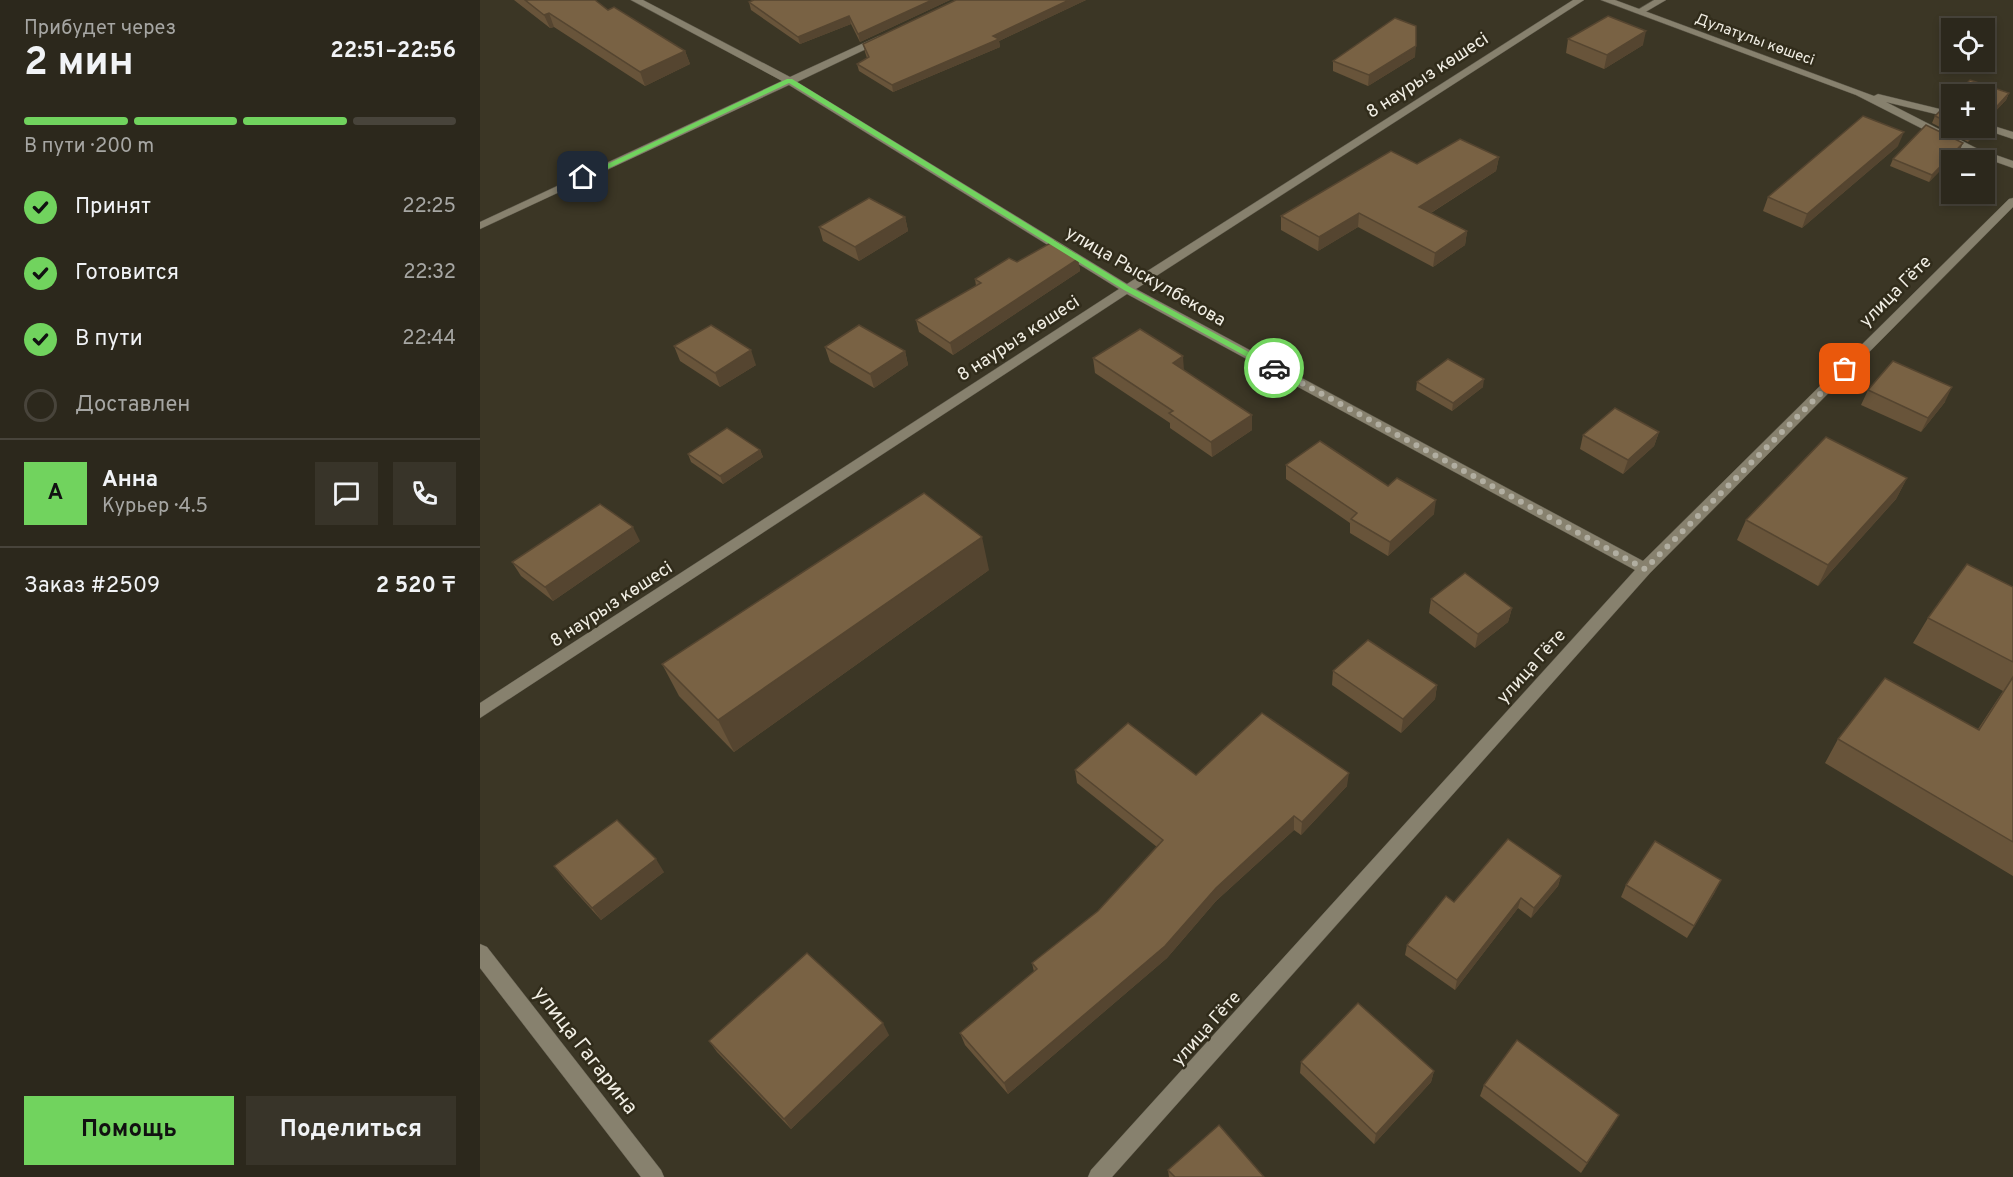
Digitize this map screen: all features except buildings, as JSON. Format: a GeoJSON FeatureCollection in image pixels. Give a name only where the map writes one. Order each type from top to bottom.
{"type":"FeatureCollection","features":[{"type":"Feature","properties":{"kind":"street","name":"улица Рыскулбекова"},"geometry":{"type":"LineString","coordinates":[[636,0],[789,81],[1127,289],[1645,569]]}},
{"type":"Feature","properties":{"kind":"street","name":"8 наурыз көшесі"},"geometry":{"type":"LineString","coordinates":[[480,711],[1127,289],[1579,0]]}},
{"type":"Feature","properties":{"kind":"street","name":"Дулатұлы көшесі"},"geometry":{"type":"LineString","coordinates":[[1606,0],[1860,93],[1972,150],[2013,165]]}},
{"type":"Feature","properties":{"kind":"street"},"geometry":{"type":"LineString","coordinates":[[1639,12],[1661,0]]}},
{"type":"Feature","properties":{"kind":"street"},"geometry":{"type":"LineString","coordinates":[[480,226],[887,35]]}},
{"type":"Feature","properties":{"kind":"street","name":"Дулатұлы көшесі"},"geometry":{"type":"LineString","coordinates":[[1860,93],[1941,112]]}},
{"type":"Feature","properties":{"kind":"street"},"geometry":{"type":"LineString","coordinates":[[1995,130],[2013,136]]}},
{"type":"Feature","properties":{"kind":"street","name":"улица Гёте"},"geometry":{"type":"LineString","coordinates":[[1098,1177],[1645,569],[2013,201]]}},
{"type":"Feature","properties":{"kind":"street","name":"улица Гагарина"},"geometry":{"type":"LineString","coordinates":[[480,953],[654,1177]]}},
{"type":"Feature","properties":{"kind":"way so far"},"geometry":{"type":"LineString","coordinates":[[1274,368],[1645,569],[1845,369]]}},
{"type":"Feature","properties":{"kind":"route"},"geometry":{"type":"LineString","coordinates":[[583,177],[789,81],[1127,289],[1274,368]]}}]}
